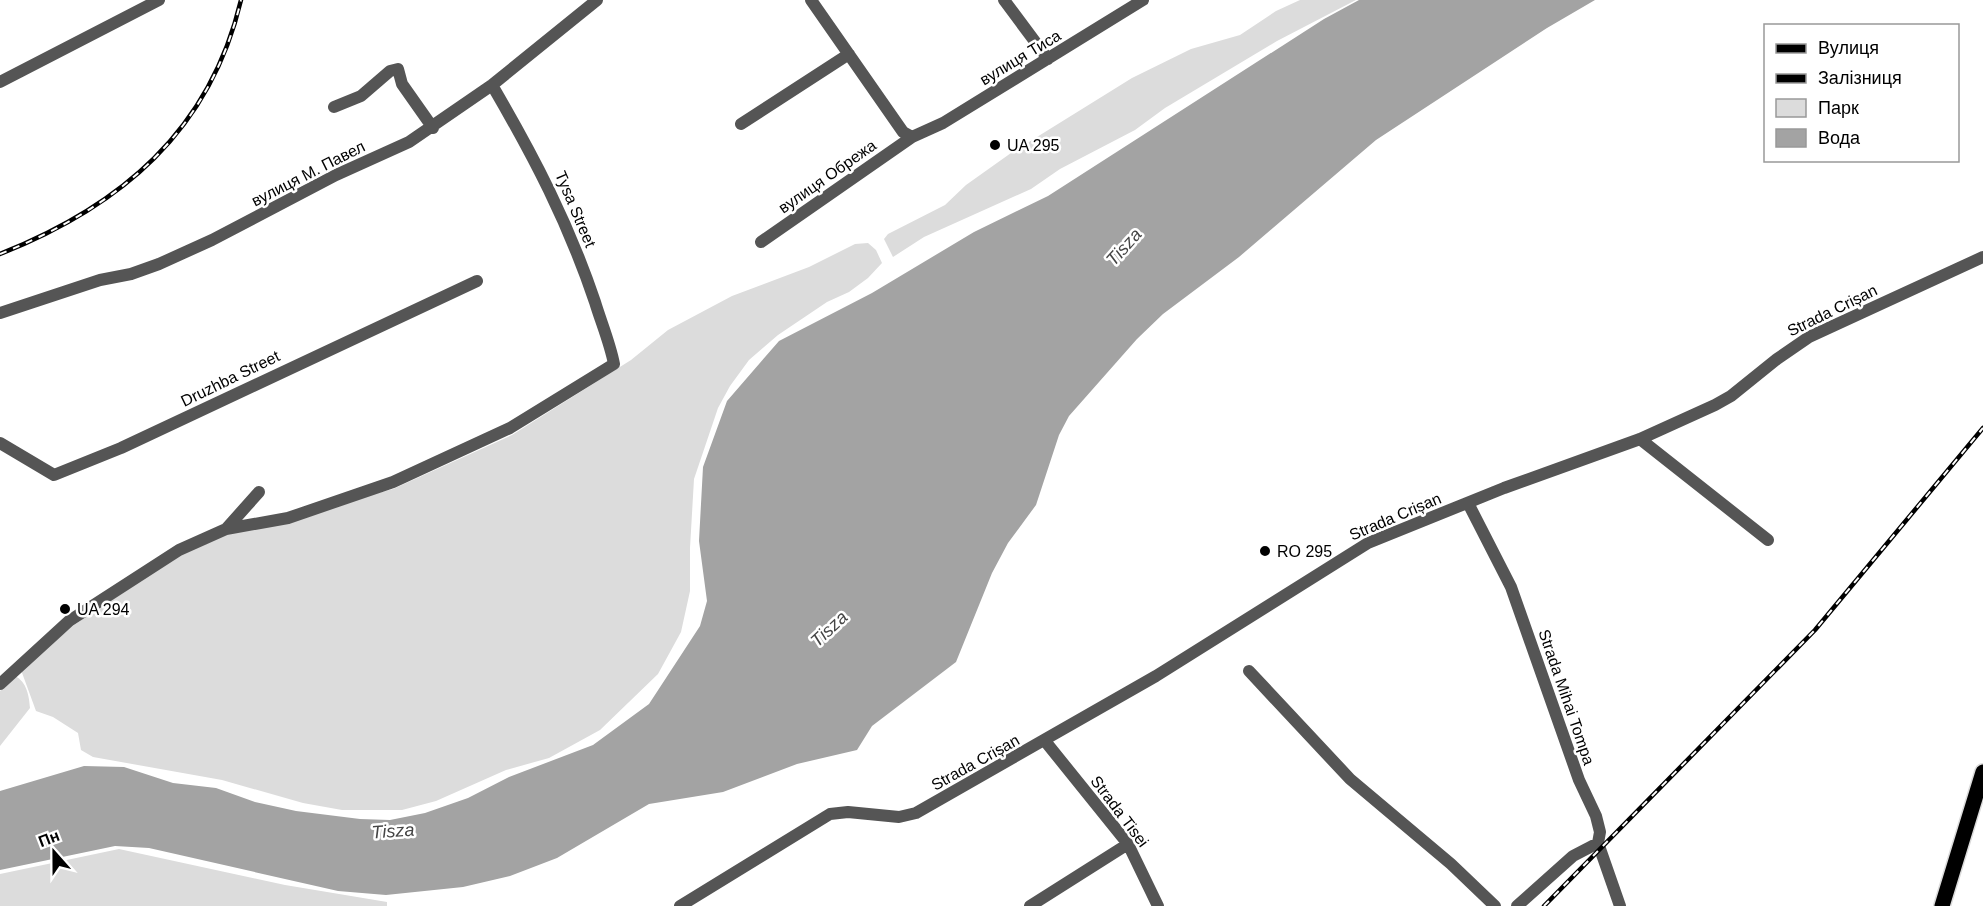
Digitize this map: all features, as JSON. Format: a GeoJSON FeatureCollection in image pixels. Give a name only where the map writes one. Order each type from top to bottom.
{"type":"FeatureCollection","features":[{"type":"Feature","properties":{"kind":"main road"},"geometry":{"type":"LineString","coordinates":[[1942,906],[1983,775]]}},
{"type":"Feature","properties":{"kind":"street"},"geometry":{"type":"LineString","coordinates":[[0,82],[159,0]]}},
{"type":"Feature","properties":{"kind":"street","name":"вулиця М. Павел"},"geometry":{"type":"LineString","coordinates":[[0,313],[100,280],[131,274],[159,264],[212,240],[433,128],[492,85],[597,0]]}},
{"type":"Feature","properties":{"kind":"street"},"geometry":{"type":"LineString","coordinates":[[811,0],[903,132],[912,137]]}},
{"type":"Feature","properties":{"kind":"street"},"geometry":{"type":"LineString","coordinates":[[1004,0],[1048,59]]}},
{"type":"Feature","properties":{"kind":"street","name":"вулиця Тиса"},"geometry":{"type":"LineString","coordinates":[[912,137],[943,123],[1143,0]]}},
{"type":"Feature","properties":{"kind":"street"},"geometry":{"type":"LineString","coordinates":[[741,124],[849,54]]}},
{"type":"Feature","properties":{"kind":"street"},"geometry":{"type":"LineString","coordinates":[[334,107],[361,96],[390,71],[398,69],[402,84],[433,128]]}},
{"type":"Feature","properties":{"kind":"street","name":"Tysa Street"},"geometry":{"type":"LineString","coordinates":[[226,529],[288,518],[403,477],[510,428],[614,364],[587,278],[554,197],[540,167],[492,85]]}},
{"type":"Feature","properties":{"kind":"street","name":"вулиця Обрежа"},"geometry":{"type":"LineString","coordinates":[[761,242],[912,137]]}},
{"type":"Feature","properties":{"kind":"street","name":"Strada Crișan"},"geometry":{"type":"LineString","coordinates":[[680,906],[830,814],[848,812],[868,816],[899,817],[916,813],[1045,741],[1239,625],[1368,543],[1640,439],[1723,401],[1809,337],[1983,257]]}},
{"type":"Feature","properties":{"kind":"street","name":"Druzhba Street"},"geometry":{"type":"LineString","coordinates":[[0,443],[54,475],[121,448],[477,281]]}},
{"type":"Feature","properties":{"kind":"street"},"geometry":{"type":"LineString","coordinates":[[1640,439],[1768,540]]}},
{"type":"Feature","properties":{"kind":"street"},"geometry":{"type":"LineString","coordinates":[[0,684],[69,621],[179,550],[226,529],[260,492]]}},
{"type":"Feature","properties":{"kind":"street","name":"Strada Mihai Tompa"},"geometry":{"type":"LineString","coordinates":[[1468,503],[1512,587],[1579,780],[1596,816],[1600,832],[1598,843],[1620,906]]}},
{"type":"Feature","properties":{"kind":"street"},"geometry":{"type":"LineString","coordinates":[[1249,671],[1350,779],[1451,864],[1494,906]]}},
{"type":"Feature","properties":{"kind":"street","name":"Strada Tisei"},"geometry":{"type":"LineString","coordinates":[[1045,741],[1128,844],[1158,906]]}},
{"type":"Feature","properties":{"kind":"street"},"geometry":{"type":"LineString","coordinates":[[1516,906],[1573,855],[1598,843]]}},
{"type":"Feature","properties":{"kind":"street"},"geometry":{"type":"LineString","coordinates":[[1029,906],[1128,844]]}},
{"type":"Feature","properties":{"kind":"green space"},"geometry":{"type":"Polygon","coordinates":[[[1300,0],[1356,0],[1277,41],[1165,108],[1135,130],[1060,169],[1031,189],[924,237],[893,257],[884,239],[888,234],[945,205],[966,185],[1011,153],[1132,78],[1191,49],[1240,35],[1276,11],[1300,0]]]}},
{"type":"Feature","properties":{"kind":"green space"},"geometry":{"type":"Polygon","coordinates":[[[868,243],[876,250],[882,263],[868,278],[778,335],[749,360],[730,386],[718,408],[694,479],[690,591],[681,632],[658,674],[600,730],[549,758],[506,770],[436,801],[402,810],[342,810],[303,803],[222,780],[93,757],[81,750],[78,733],[53,717],[36,711],[21,670],[74,625],[180,555],[236,530],[393,489],[512,435],[631,360],[668,330],[732,296],[809,267],[855,244],[868,243]]]}},
{"type":"Feature","properties":{"kind":"green space"},"geometry":{"type":"Polygon","coordinates":[[[15,676],[25,686],[30,708],[0,746],[0,691],[15,676]]]}},
{"type":"Feature","properties":{"kind":"green space"},"geometry":{"type":"Polygon","coordinates":[[[119,849],[285,885],[387,902],[387,906],[0,906],[0,874],[119,849]]]}},
{"type":"Feature","properties":{"kind":"water","name":"Tisza"},"geometry":{"type":"Polygon","coordinates":[[[1359,0],[1595,0],[1547,28],[1376,140],[1239,257],[1163,314],[1137,339],[1069,416],[1059,435],[1036,505],[1008,543],[992,573],[956,662],[872,726],[857,750],[797,764],[723,792],[649,804],[557,858],[510,876],[463,887],[386,895],[338,891],[149,848],[115,846],[0,870],[0,791],[84,766],[124,767],[173,783],[216,788],[255,802],[296,811],[360,819],[390,820],[425,813],[468,798],[509,777],[593,745],[649,704],[700,626],[707,601],[699,541],[703,467],[727,401],[779,341],[872,293],[974,232],[1048,196],[1324,19],[1359,0]]]}},
{"type":"Feature","properties":{"kind":"railway"},"geometry":{"type":"LineString","coordinates":[[0,254],[44,235],[84,212],[121,187],[154,158],[183,125],[207,88],[227,47],[241,0]]}},
{"type":"Feature","properties":{"kind":"railway"},"geometry":{"type":"LineString","coordinates":[[1544,906],[1815,630],[1983,428]]}},
{"type":"Feature","properties":{"kind":"place","name":"UA 295"},"geometry":{"type":"Point","coordinates":[995,145]}},
{"type":"Feature","properties":{"kind":"place","name":"RO 295"},"geometry":{"type":"Point","coordinates":[1265,551]}},
{"type":"Feature","properties":{"kind":"place","name":"UA 294"},"geometry":{"type":"Point","coordinates":[65,609]}}]}
